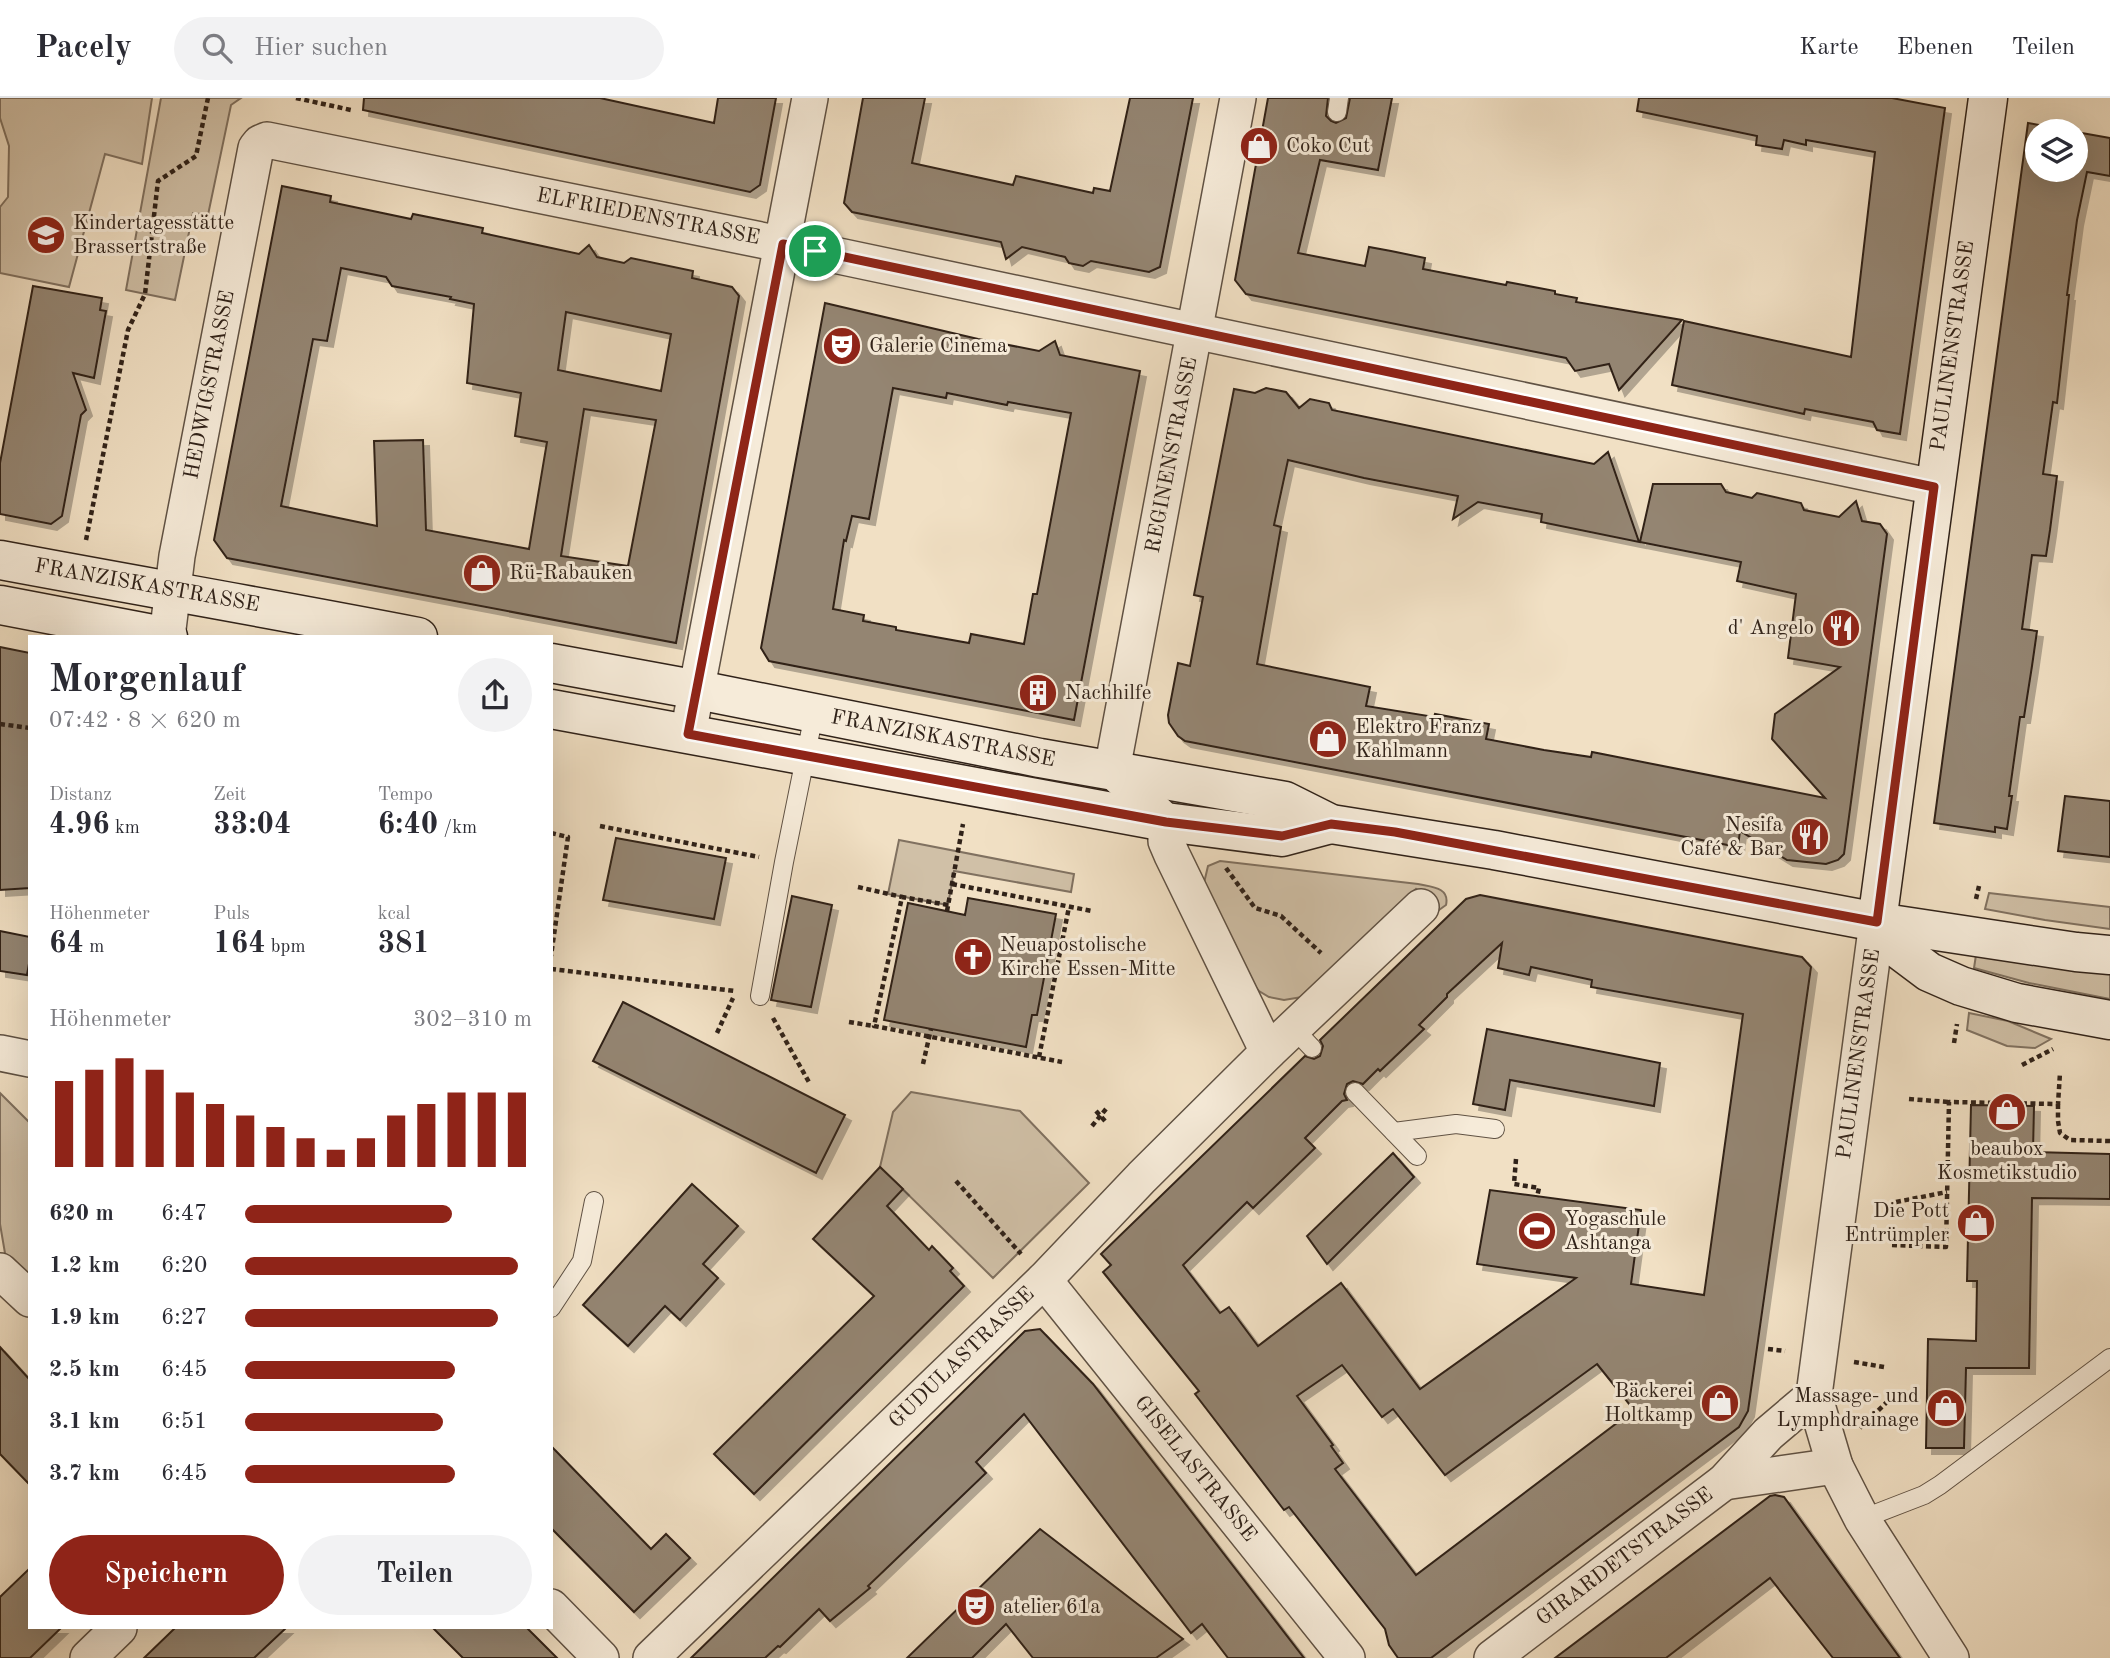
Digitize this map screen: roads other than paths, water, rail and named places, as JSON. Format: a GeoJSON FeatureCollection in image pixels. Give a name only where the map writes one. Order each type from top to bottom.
{"type":"FeatureCollection","features":[{"type":"Feature","properties":{"kind":"main road","name":"PAULINENSTRASSE"},"geometry":{"type":"LineString","coordinates":[[1877,922],[1988,98]]}},
{"type":"Feature","properties":{"kind":"main road","name":"FRANZISKASTRASSE"},"geometry":{"type":"LineString","coordinates":[[0,560],[408,635]]}},
{"type":"Feature","properties":{"kind":"main road"},"geometry":{"type":"LineString","coordinates":[[0,605],[157,635]]}},
{"type":"Feature","properties":{"kind":"main road","name":"FRANZISKASTRASSE"},"geometry":{"type":"LineString","coordinates":[[553,663],[1286,801],[1331,824],[1493,850],[1877,922],[2110,955]]}},
{"type":"Feature","properties":{"kind":"main road","name":"FRANZISKASTRASSE"},"geometry":{"type":"LineString","coordinates":[[553,709],[1166,822],[1282,836],[1331,824]]}},
{"type":"Feature","properties":{"kind":"main road"},"geometry":{"type":"LineString","coordinates":[[1877,922],[1894,945],[1929,972],[1961,986],[2017,1003],[2110,1020]]}},
{"type":"Feature","properties":{"kind":"street"},"geometry":{"type":"LineString","coordinates":[[688,734],[810,98]]}},
{"type":"Feature","properties":{"kind":"street","name":"REGINENSTRASSE"},"geometry":{"type":"LineString","coordinates":[[1112,770],[1238,98]]}},
{"type":"Feature","properties":{"kind":"street","name":"ELFRIEDENSTRASSE"},"geometry":{"type":"LineString","coordinates":[[267,140],[783,244],[1934,487]]}},
{"type":"Feature","properties":{"kind":"street","name":"HEDWIGSTRASSE"},"geometry":{"type":"LineString","coordinates":[[167,635],[180,543],[256,148],[267,140]]}},
{"type":"Feature","properties":{"kind":"street"},"geometry":{"type":"LineString","coordinates":[[1112,770],[1166,822],[1166,841],[1172,855],[1291,1043]]}},
{"type":"Feature","properties":{"kind":"street","name":"GUDULASTRASSE"},"geometry":{"type":"LineString","coordinates":[[651,1658],[1035,1270],[1291,1043],[1347,977],[1421,907]]}},
{"type":"Feature","properties":{"kind":"street","name":"PAULINENSTRASSE"},"geometry":{"type":"LineString","coordinates":[[1877,922],[1814,1395],[1835,1466],[1862,1519],[1951,1658]]}},
{"type":"Feature","properties":{"kind":"street"},"geometry":{"type":"LineString","coordinates":[[0,1053],[28,1059]]}},
{"type":"Feature","properties":{"kind":"street"},"geometry":{"type":"LineString","coordinates":[[0,1270],[28,1297]]}},
{"type":"Feature","properties":{"kind":"street","name":"GISELASTRASSE"},"geometry":{"type":"LineString","coordinates":[[1035,1270],[1347,1658]]}},
{"type":"Feature","properties":{"kind":"street","name":"GIRARDETSTRASSE"},"geometry":{"type":"LineString","coordinates":[[1492,1658],[1724,1482],[1768,1434],[1814,1395]]}},
{"type":"Feature","properties":{"kind":"street","name":"GIRARDETSTRASSE"},"geometry":{"type":"LineString","coordinates":[[1724,1482],[1835,1466]]}},
{"type":"Feature","properties":{"kind":"street"},"geometry":{"type":"LineString","coordinates":[[553,1609],[601,1658]]}},
{"type":"Feature","properties":{"kind":"street"},"geometry":{"type":"LineString","coordinates":[[88,1658],[118,1629]]}},
{"type":"Feature","properties":{"kind":"lane"},"geometry":{"type":"LineString","coordinates":[[760,996],[814,714]]}},
{"type":"Feature","properties":{"kind":"lane"},"geometry":{"type":"LineString","coordinates":[[1355,1092],[1418,1156]]}},
{"type":"Feature","properties":{"kind":"lane"},"geometry":{"type":"LineString","coordinates":[[1394,1132],[1456,1124],[1495,1129]]}},
{"type":"Feature","properties":{"kind":"lane"},"geometry":{"type":"LineString","coordinates":[[553,1305],[582,1261],[594,1201]]}},
{"type":"Feature","properties":{"kind":"lane"},"geometry":{"type":"LineString","coordinates":[[1862,1519],[1924,1495],[1940,1485],[2110,1358]]}},
{"type":"Feature","properties":{"kind":"place","name":"Coko Cut"},"geometry":{"type":"Point","coordinates":[1259,146]}},
{"type":"Feature","properties":{"kind":"place","name":"Kindertagesstätte Brassertstraße"},"geometry":{"type":"Point","coordinates":[46,235]}},
{"type":"Feature","properties":{"kind":"place","name":"Galerie Cinema"},"geometry":{"type":"Point","coordinates":[842,346]}},
{"type":"Feature","properties":{"kind":"place","name":"Rü-Rabauken"},"geometry":{"type":"Point","coordinates":[482,573]}},
{"type":"Feature","properties":{"kind":"place","name":"d' Angelo"},"geometry":{"type":"Point","coordinates":[1841,628]}},
{"type":"Feature","properties":{"kind":"place","name":"Nachhilfe"},"geometry":{"type":"Point","coordinates":[1038,693]}},
{"type":"Feature","properties":{"kind":"place","name":"Elektro Franz Kahlmann"},"geometry":{"type":"Point","coordinates":[1328,739]}},
{"type":"Feature","properties":{"kind":"place","name":"Nesifa Café & Bar"},"geometry":{"type":"Point","coordinates":[1810,837]}},
{"type":"Feature","properties":{"kind":"place","name":"Neuapostolische Kirche Essen-Mitte"},"geometry":{"type":"Point","coordinates":[973,957]}},
{"type":"Feature","properties":{"kind":"place","name":"beaubox Kosmetikstudio"},"geometry":{"type":"Point","coordinates":[2007,1112]}},
{"type":"Feature","properties":{"kind":"place","name":"Die Pott Entrümpler"},"geometry":{"type":"Point","coordinates":[1976,1223]}},
{"type":"Feature","properties":{"kind":"place","name":"Yogaschule Ashtanga"},"geometry":{"type":"Point","coordinates":[1537,1231]}},
{"type":"Feature","properties":{"kind":"place","name":"Bäckerei Holtkamp"},"geometry":{"type":"Point","coordinates":[1720,1403]}},
{"type":"Feature","properties":{"kind":"place","name":"Massage- und Lymphdrainage"},"geometry":{"type":"Point","coordinates":[1946,1408]}},
{"type":"Feature","properties":{"kind":"place","name":"atelier 61a"},"geometry":{"type":"Point","coordinates":[976,1607]}}]}
